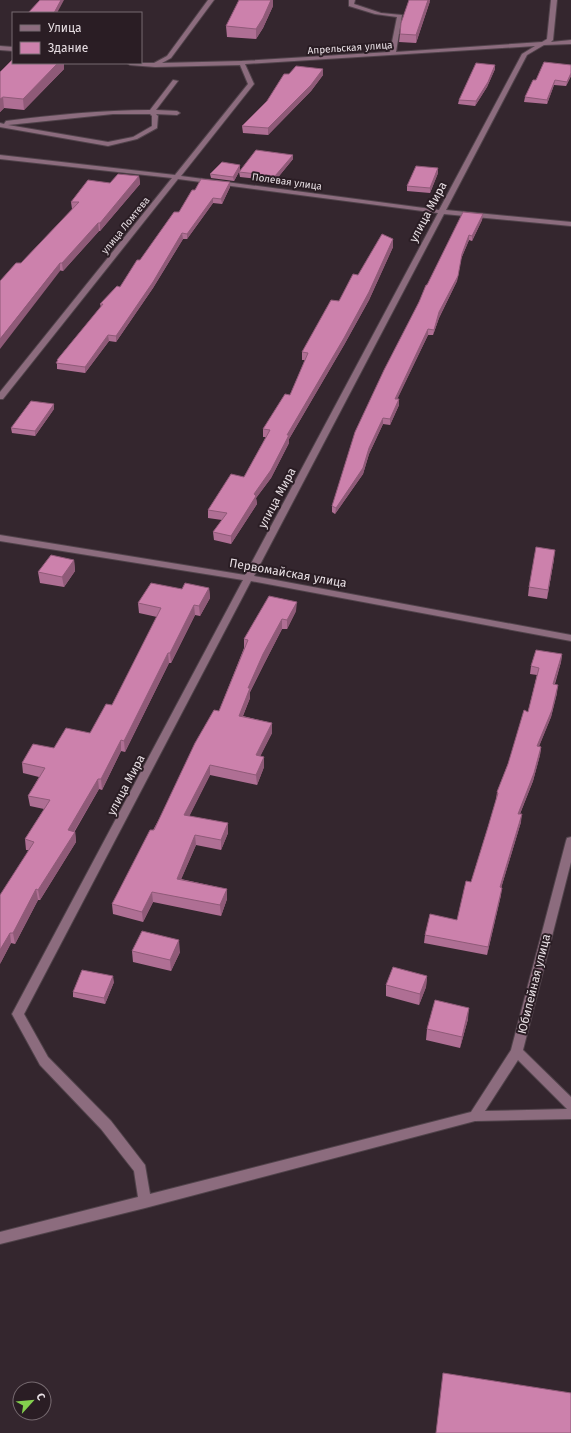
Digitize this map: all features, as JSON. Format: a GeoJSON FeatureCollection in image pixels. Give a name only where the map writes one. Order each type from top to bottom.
{"type":"FeatureCollection","features":[{"type":"Feature","properties":{"kind":"street"},"geometry":{"type":"LineString","coordinates":[[155,65],[169,57],[211,0]]}},
{"type":"Feature","properties":{"kind":"street"},"geometry":{"type":"LineString","coordinates":[[352,0],[351,5],[371,12],[385,16],[400,16],[393,53]]}},
{"type":"Feature","properties":{"kind":"street","name":"улица Мира"},"geometry":{"type":"LineString","coordinates":[[145,1202],[140,1169],[106,1125],[44,1061],[18,1014],[525,54],[550,40],[554,0]]}},
{"type":"Feature","properties":{"kind":"street","name":"Апрельская улица"},"geometry":{"type":"LineString","coordinates":[[142,64],[242,63],[571,42]]}},
{"type":"Feature","properties":{"kind":"street"},"geometry":{"type":"LineString","coordinates":[[0,48],[10,49]]}},
{"type":"Feature","properties":{"kind":"street"},"geometry":{"type":"LineString","coordinates":[[0,55],[10,49]]}},
{"type":"Feature","properties":{"kind":"street","name":"улица Ломтева"},"geometry":{"type":"LineString","coordinates":[[0,397],[252,84],[242,63]]}},
{"type":"Feature","properties":{"kind":"street"},"geometry":{"type":"LineString","coordinates":[[152,112],[175,81]]}},
{"type":"Feature","properties":{"kind":"street"},"geometry":{"type":"LineString","coordinates":[[0,125],[108,144],[135,138],[155,127],[155,116],[152,112]]}},
{"type":"Feature","properties":{"kind":"street"},"geometry":{"type":"LineString","coordinates":[[0,125],[60,117],[152,112],[177,113]]}},
{"type":"Feature","properties":{"kind":"street","name":"Полевая улица"},"geometry":{"type":"LineString","coordinates":[[0,157],[177,177],[442,212],[571,224]]}},
{"type":"Feature","properties":{"kind":"street","name":"Первомайская улица"},"geometry":{"type":"LineString","coordinates":[[0,538],[248,578],[571,638]]}},
{"type":"Feature","properties":{"kind":"street","name":"Юбилейная улица"},"geometry":{"type":"LineString","coordinates":[[475,1116],[517,1051],[571,841]]}},
{"type":"Feature","properties":{"kind":"street"},"geometry":{"type":"LineString","coordinates":[[517,1051],[571,1105]]}},
{"type":"Feature","properties":{"kind":"street"},"geometry":{"type":"LineString","coordinates":[[0,1238],[145,1202],[475,1116],[571,1114]]}},
{"type":"Feature","properties":{"kind":"building"},"geometry":{"type":"Polygon","coordinates":[[[40,0],[61,0],[55,12],[29,12],[40,0]]]}},
{"type":"Feature","properties":{"kind":"building"},"geometry":{"type":"Polygon","coordinates":[[[239,0],[271,0],[256,29],[226,26],[239,0]]]}},
{"type":"Feature","properties":{"kind":"building"},"geometry":{"type":"Polygon","coordinates":[[[409,0],[428,0],[416,35],[400,34],[401,23],[409,0]]]}},
{"type":"Feature","properties":{"kind":"building"},"geometry":{"type":"Polygon","coordinates":[[[12,60],[12,64],[57,64],[23,99],[3,97],[0,99],[0,72],[12,60]]]}},
{"type":"Feature","properties":{"kind":"building"},"geometry":{"type":"Polygon","coordinates":[[[544,62],[571,65],[571,73],[567,82],[555,80],[547,100],[525,97],[533,80],[536,80],[544,62]]]}},
{"type":"Feature","properties":{"kind":"building"},"geometry":{"type":"Polygon","coordinates":[[[476,63],[495,65],[488,82],[476,101],[459,100],[476,63]]]}},
{"type":"Feature","properties":{"kind":"building"},"geometry":{"type":"Polygon","coordinates":[[[296,66],[323,69],[311,85],[268,128],[242,126],[267,101],[284,74],[289,74],[296,66]]]}},
{"type":"Feature","properties":{"kind":"building"},"geometry":{"type":"Polygon","coordinates":[[[256,150],[293,155],[275,176],[239,172],[256,150]]]}},
{"type":"Feature","properties":{"kind":"building"},"geometry":{"type":"Polygon","coordinates":[[[222,162],[240,165],[233,177],[210,174],[222,162]]]}},
{"type":"Feature","properties":{"kind":"building"},"geometry":{"type":"Polygon","coordinates":[[[416,166],[438,168],[430,188],[407,186],[416,166]]]}},
{"type":"Feature","properties":{"kind":"building"},"geometry":{"type":"Polygon","coordinates":[[[118,174],[139,176],[100,223],[98,223],[62,263],[60,263],[0,339],[0,281],[16,263],[21,263],[79,202],[71,202],[88,180],[110,183],[118,174]]]}},
{"type":"Feature","properties":{"kind":"building"},"geometry":{"type":"Polygon","coordinates":[[[201,179],[230,182],[221,199],[213,198],[187,234],[182,233],[153,282],[116,336],[108,335],[85,367],[56,363],[103,304],[100,304],[117,286],[120,287],[137,260],[140,260],[174,212],[179,212],[192,190],[195,190],[201,179]]]}},
{"type":"Feature","properties":{"kind":"building"},"geometry":{"type":"Polygon","coordinates":[[[463,212],[483,214],[472,236],[469,235],[462,254],[458,276],[439,312],[434,330],[428,329],[395,399],[399,399],[390,419],[383,418],[369,448],[363,468],[336,508],[332,506],[355,432],[384,370],[463,212]]]}},
{"type":"Feature","properties":{"kind":"building"},"geometry":{"type":"Polygon","coordinates":[[[382,234],[393,239],[369,292],[287,435],[289,435],[271,470],[254,494],[256,496],[231,536],[213,532],[227,513],[208,510],[231,474],[244,477],[270,430],[263,429],[285,394],[290,395],[308,353],[302,352],[331,300],[339,301],[353,274],[358,275],[382,234]]]}},
{"type":"Feature","properties":{"kind":"building"},"geometry":{"type":"Polygon","coordinates":[[[31,401],[54,404],[35,431],[11,428],[31,401]]]}},
{"type":"Feature","properties":{"kind":"building"},"geometry":{"type":"Polygon","coordinates":[[[536,547],[555,550],[548,590],[529,587],[536,547]]]}},
{"type":"Feature","properties":{"kind":"building"},"geometry":{"type":"Polygon","coordinates":[[[51,555],[74,560],[62,577],[38,572],[51,555]]]}},
{"type":"Feature","properties":{"kind":"building"},"geometry":{"type":"Polygon","coordinates":[[[151,583],[182,589],[185,583],[209,588],[199,606],[194,605],[124,741],[121,740],[101,779],[98,779],[68,830],[75,832],[38,890],[36,889],[13,933],[10,933],[0,950],[0,895],[34,842],[25,839],[50,800],[28,796],[45,768],[22,763],[33,744],[54,748],[66,728],[90,733],[106,704],[112,705],[161,608],[138,603],[151,583]]]}},
{"type":"Feature","properties":{"kind":"building"},"geometry":{"type":"Polygon","coordinates":[[[269,596],[297,602],[287,620],[282,619],[263,654],[248,688],[250,688],[239,716],[272,723],[256,755],[264,757],[256,775],[210,765],[184,815],[228,823],[221,840],[195,835],[177,879],[227,889],[220,905],[152,892],[142,912],[112,904],[150,830],[154,830],[195,743],[214,710],[219,711],[248,640],[244,639],[269,596]]]}},
{"type":"Feature","properties":{"kind":"building"},"geometry":{"type":"Polygon","coordinates":[[[536,650],[562,654],[553,684],[558,685],[552,710],[537,746],[541,747],[534,773],[518,814],[522,814],[500,887],[502,888],[488,947],[425,935],[430,914],[457,920],[466,881],[471,882],[498,793],[497,792],[508,764],[524,710],[528,712],[539,668],[531,666],[536,650]]]}},
{"type":"Feature","properties":{"kind":"building"},"geometry":{"type":"Polygon","coordinates":[[[142,931],[179,940],[170,960],[132,951],[142,931]]]}},
{"type":"Feature","properties":{"kind":"building"},"geometry":{"type":"Polygon","coordinates":[[[393,967],[427,976],[420,994],[386,985],[393,967]]]}},
{"type":"Feature","properties":{"kind":"building"},"geometry":{"type":"Polygon","coordinates":[[[82,970],[113,976],[104,998],[73,992],[82,970]]]}},
{"type":"Feature","properties":{"kind":"building"},"geometry":{"type":"Polygon","coordinates":[[[435,1000],[469,1008],[462,1037],[427,1029],[435,1000]]]}},
{"type":"Feature","properties":{"kind":"building"},"geometry":{"type":"Polygon","coordinates":[[[443,1373],[571,1393],[571,1433],[436,1433],[443,1373]]]}}]}
